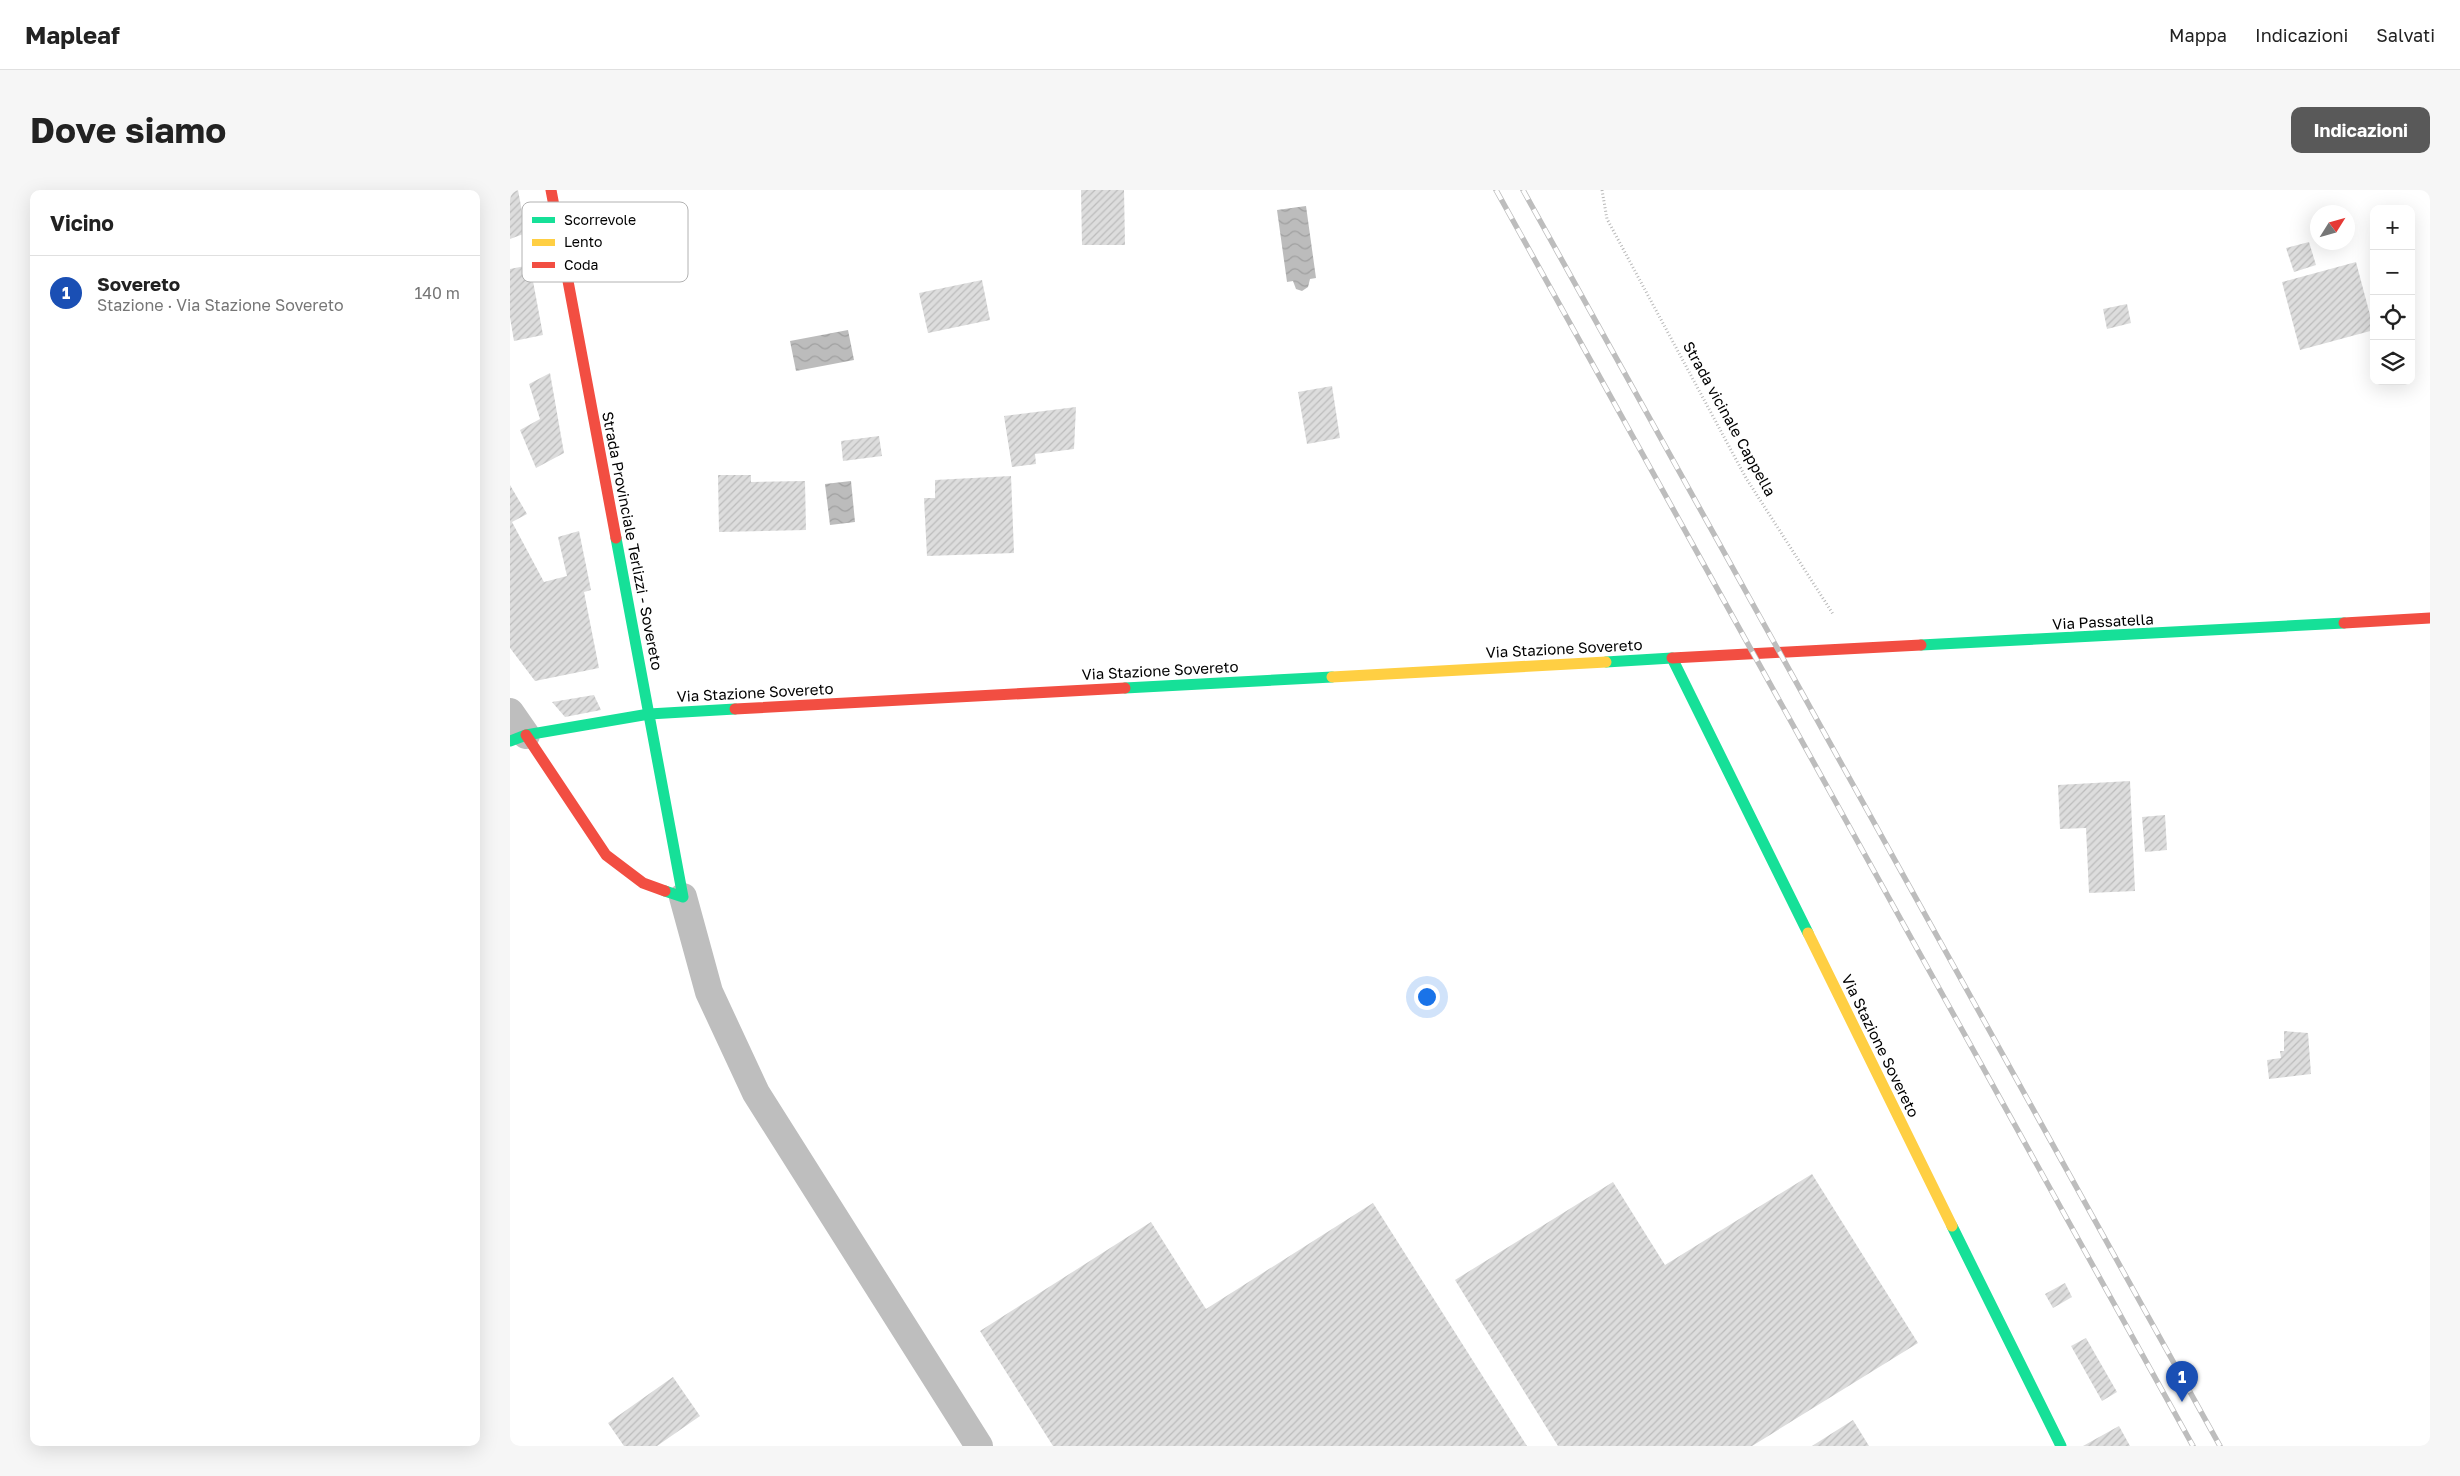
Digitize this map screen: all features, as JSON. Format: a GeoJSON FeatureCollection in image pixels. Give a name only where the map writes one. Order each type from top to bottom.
{"type":"FeatureCollection","features":[{"type":"Feature","properties":{"kind":"street","name":"Strada Provinciale Terlizzi - Sovereto"},"geometry":{"type":"LineString","coordinates":[[568,282],[683,897]]}},
{"type":"Feature","properties":{"kind":"street","name":"Via Passatella"},"geometry":{"type":"LineString","coordinates":[[1778,652],[1856,650],[2430,618]]}},
{"type":"Feature","properties":{"kind":"street","name":"Via Stazione Sovereto"},"geometry":{"type":"LineString","coordinates":[[518,738],[650,714],[1778,652]]}},
{"type":"Feature","properties":{"kind":"street","name":"Via Stazione Sovereto"},"geometry":{"type":"LineString","coordinates":[[1672,658],[2061,1446]]}},
{"type":"Feature","properties":{"kind":"street"},"geometry":{"type":"LineString","coordinates":[[510,712],[518,738],[606,854],[643,884],[683,897],[709,992],[756,1093],[979,1446]]}},
{"type":"Feature","properties":{"kind":"path","name":"Strada vicinale Cappella"},"geometry":{"type":"LineString","coordinates":[[1602,190],[1607,219],[1746,478],[1856,650]]}},
{"type":"Feature","properties":{"kind":"water"},"geometry":{"type":"Polygon","coordinates":[[[1306,206],[1316,278],[1310,279],[1308,287],[1302,291],[1296,289],[1293,281],[1287,282],[1277,210],[1306,206]]]}},
{"type":"Feature","properties":{"kind":"water"},"geometry":{"type":"Polygon","coordinates":[[[848,330],[854,360],[796,371],[790,341],[848,330]]]}},
{"type":"Feature","properties":{"kind":"water"},"geometry":{"type":"Polygon","coordinates":[[[851,481],[855,522],[830,525],[825,484],[851,481]]]}},
{"type":"Feature","properties":{"kind":"building"},"geometry":{"type":"Polygon","coordinates":[[[510,190],[518,190],[522,212],[522,234],[510,239],[510,190]]]}},
{"type":"Feature","properties":{"kind":"building"},"geometry":{"type":"Polygon","coordinates":[[[1081,190],[1124,190],[1125,245],[1082,245],[1081,190]]]}},
{"type":"Feature","properties":{"kind":"building"},"geometry":{"type":"Polygon","coordinates":[[[2309,242],[2316,265],[2294,272],[2286,248],[2309,242]]]}},
{"type":"Feature","properties":{"kind":"building"},"geometry":{"type":"Polygon","coordinates":[[[2356,262],[2370,315],[2370,331],[2300,350],[2282,282],[2356,262]]]}},
{"type":"Feature","properties":{"kind":"building"},"geometry":{"type":"Polygon","coordinates":[[[522,267],[522,282],[533,282],[543,335],[514,341],[510,317],[510,269],[522,267]]]}},
{"type":"Feature","properties":{"kind":"building"},"geometry":{"type":"Polygon","coordinates":[[[982,280],[990,320],[928,333],[919,293],[982,280]]]}},
{"type":"Feature","properties":{"kind":"building"},"geometry":{"type":"Polygon","coordinates":[[[2127,304],[2131,323],[2107,329],[2103,309],[2127,304]]]}},
{"type":"Feature","properties":{"kind":"building"},"geometry":{"type":"Polygon","coordinates":[[[550,373],[564,453],[536,468],[520,430],[540,419],[529,384],[550,373]]]}},
{"type":"Feature","properties":{"kind":"building"},"geometry":{"type":"Polygon","coordinates":[[[1332,386],[1340,438],[1307,444],[1298,392],[1332,386]]]}},
{"type":"Feature","properties":{"kind":"building"},"geometry":{"type":"Polygon","coordinates":[[[1076,407],[1074,449],[1035,454],[1036,464],[1012,467],[1004,416],[1076,407]]]}},
{"type":"Feature","properties":{"kind":"building"},"geometry":{"type":"Polygon","coordinates":[[[879,436],[882,456],[843,461],[841,441],[879,436]]]}},
{"type":"Feature","properties":{"kind":"building"},"geometry":{"type":"Polygon","coordinates":[[[718,475],[751,475],[751,482],[805,481],[806,530],[719,532],[718,475]]]}},
{"type":"Feature","properties":{"kind":"building"},"geometry":{"type":"Polygon","coordinates":[[[1011,476],[1014,553],[927,556],[924,498],[935,498],[935,480],[1011,476]]]}},
{"type":"Feature","properties":{"kind":"building"},"geometry":{"type":"Polygon","coordinates":[[[510,485],[527,514],[512,522],[544,582],[567,576],[558,537],[579,531],[591,590],[584,592],[599,668],[535,681],[510,648],[510,485]]]}},
{"type":"Feature","properties":{"kind":"building"},"geometry":{"type":"Polygon","coordinates":[[[594,695],[601,710],[565,717],[552,702],[594,695]]]}},
{"type":"Feature","properties":{"kind":"building"},"geometry":{"type":"Polygon","coordinates":[[[2130,781],[2135,891],[2089,893],[2086,828],[2060,829],[2058,785],[2130,781]]]}},
{"type":"Feature","properties":{"kind":"building"},"geometry":{"type":"Polygon","coordinates":[[[2165,815],[2167,850],[2145,852],[2142,817],[2165,815]]]}},
{"type":"Feature","properties":{"kind":"building"},"geometry":{"type":"Polygon","coordinates":[[[2284,1031],[2308,1033],[2311,1074],[2269,1079],[2267,1060],[2281,1058],[2280,1051],[2284,1051],[2284,1031]]]}},
{"type":"Feature","properties":{"kind":"building"},"geometry":{"type":"Polygon","coordinates":[[[1812,1174],[1918,1343],[1752,1446],[1558,1446],[1455,1280],[1613,1182],[1665,1265],[1812,1174]]]}},
{"type":"Feature","properties":{"kind":"building"},"geometry":{"type":"Polygon","coordinates":[[[1373,1203],[1527,1446],[1053,1446],[980,1331],[1151,1222],[1206,1309],[1373,1203]]]}},
{"type":"Feature","properties":{"kind":"building"},"geometry":{"type":"Polygon","coordinates":[[[2065,1283],[2072,1297],[2053,1308],[2045,1294],[2065,1283]]]}},
{"type":"Feature","properties":{"kind":"building"},"geometry":{"type":"Polygon","coordinates":[[[2086,1338],[2117,1392],[2102,1401],[2071,1346],[2086,1338]]]}},
{"type":"Feature","properties":{"kind":"building"},"geometry":{"type":"Polygon","coordinates":[[[673,1377],[700,1416],[657,1446],[624,1446],[608,1423],[673,1377]]]}},
{"type":"Feature","properties":{"kind":"building"},"geometry":{"type":"Polygon","coordinates":[[[1853,1420],[1869,1446],[1812,1446],[1853,1420]]]}},
{"type":"Feature","properties":{"kind":"building"},"geometry":{"type":"Polygon","coordinates":[[[2119,1426],[2130,1446],[2083,1446],[2119,1426]]]}},
{"type":"Feature","properties":{"kind":"railway"},"geometry":{"type":"LineString","coordinates":[[1496,190],[2193,1446]]}},
{"type":"Feature","properties":{"kind":"railway"},"geometry":{"type":"LineString","coordinates":[[1523,190],[2220,1446]]}},
{"type":"Feature","properties":{"kind":"traffic: fast"},"geometry":{"type":"LineString","coordinates":[[616,538],[683,897],[665,891]]}},
{"type":"Feature","properties":{"kind":"traffic: fast"},"geometry":{"type":"LineString","coordinates":[[1921,645],[2344,623]]}},
{"type":"Feature","properties":{"kind":"traffic: fast"},"geometry":{"type":"LineString","coordinates":[[1606,662],[1672,658],[1808,933]]}},
{"type":"Feature","properties":{"kind":"traffic: fast"},"geometry":{"type":"LineString","coordinates":[[1125,688],[1332,677]]}},
{"type":"Feature","properties":{"kind":"traffic: fast"},"geometry":{"type":"LineString","coordinates":[[510,741],[526,735],[649,714],[735,709]]}},
{"type":"Feature","properties":{"kind":"traffic: fast"},"geometry":{"type":"LineString","coordinates":[[1952,1226],[2061,1446]]}},
{"type":"Feature","properties":{"kind":"traffic: slow"},"geometry":{"type":"LineString","coordinates":[[1332,677],[1606,662]]}},
{"type":"Feature","properties":{"kind":"traffic: slow"},"geometry":{"type":"LineString","coordinates":[[1808,933],[1952,1226]]}},
{"type":"Feature","properties":{"kind":"traffic: jam"},"geometry":{"type":"LineString","coordinates":[[551,190],[553,202]]}},
{"type":"Feature","properties":{"kind":"traffic: jam"},"geometry":{"type":"LineString","coordinates":[[568,282],[616,538]]}},
{"type":"Feature","properties":{"kind":"traffic: jam"},"geometry":{"type":"LineString","coordinates":[[2344,623],[2430,618]]}},
{"type":"Feature","properties":{"kind":"traffic: jam"},"geometry":{"type":"LineString","coordinates":[[1672,658],[1921,645]]}},
{"type":"Feature","properties":{"kind":"traffic: jam"},"geometry":{"type":"LineString","coordinates":[[735,709],[1125,688]]}},
{"type":"Feature","properties":{"kind":"traffic: jam"},"geometry":{"type":"LineString","coordinates":[[526,735],[606,855],[643,883],[665,891]]}},
{"type":"Feature","properties":{"kind":"place","name":"Sovereto"},"geometry":{"type":"Point","coordinates":[2182,1402]}}]}
